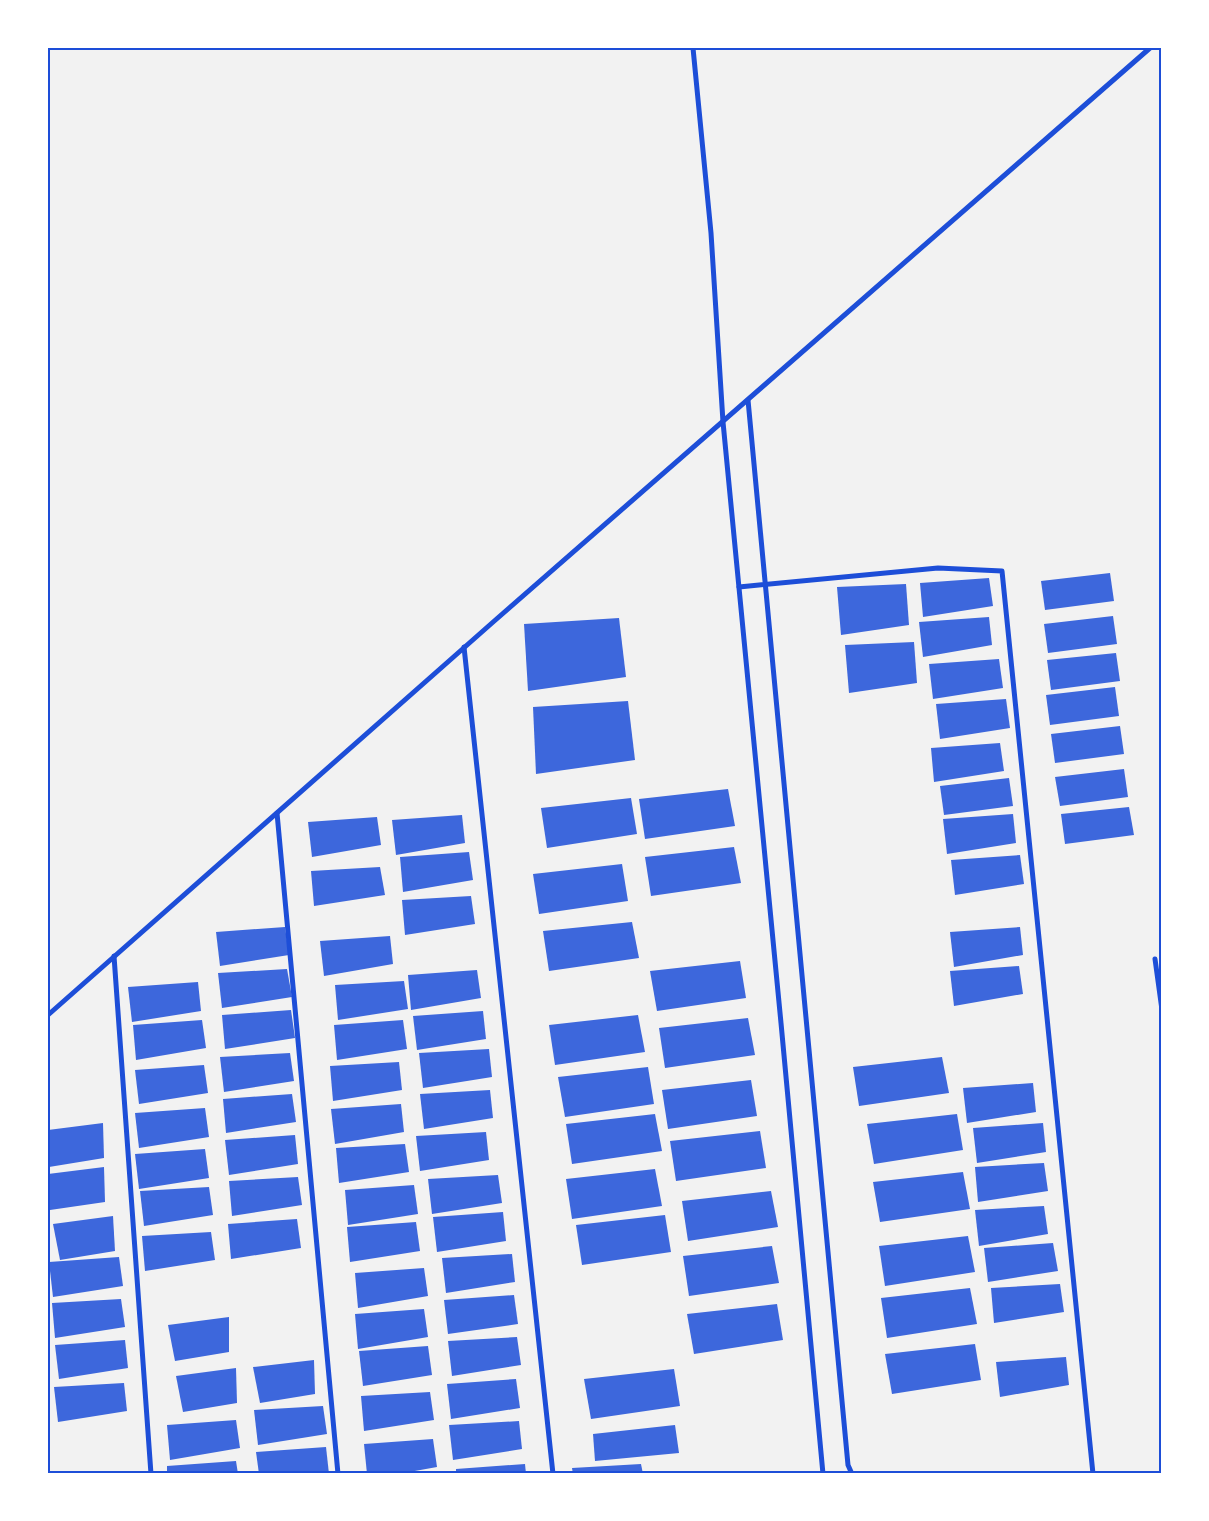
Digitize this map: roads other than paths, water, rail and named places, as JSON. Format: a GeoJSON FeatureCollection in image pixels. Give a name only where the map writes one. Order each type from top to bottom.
{"type":"FeatureCollection","features":[{"type":"Feature","properties":{"kind":"street"},"geometry":{"type":"LineString","coordinates":[[692,48],[711,233],[723,422],[823,1474]]}},
{"type":"Feature","properties":{"kind":"street"},"geometry":{"type":"LineString","coordinates":[[48,1015],[1150,48]]}},
{"type":"Feature","properties":{"kind":"street"},"geometry":{"type":"LineString","coordinates":[[748,400],[848,1465],[852,1474]]}},
{"type":"Feature","properties":{"kind":"street"},"geometry":{"type":"LineString","coordinates":[[739,587],[938,568],[1002,571],[1093,1474]]}},
{"type":"Feature","properties":{"kind":"street"},"geometry":{"type":"LineString","coordinates":[[464,648],[553,1474]]}},
{"type":"Feature","properties":{"kind":"street"},"geometry":{"type":"LineString","coordinates":[[277,813],[338,1474]]}},
{"type":"Feature","properties":{"kind":"street"},"geometry":{"type":"LineString","coordinates":[[114,956],[151,1474]]}},
{"type":"Feature","properties":{"kind":"street"},"geometry":{"type":"LineString","coordinates":[[1155,959],[1162,1010]]}}]}
